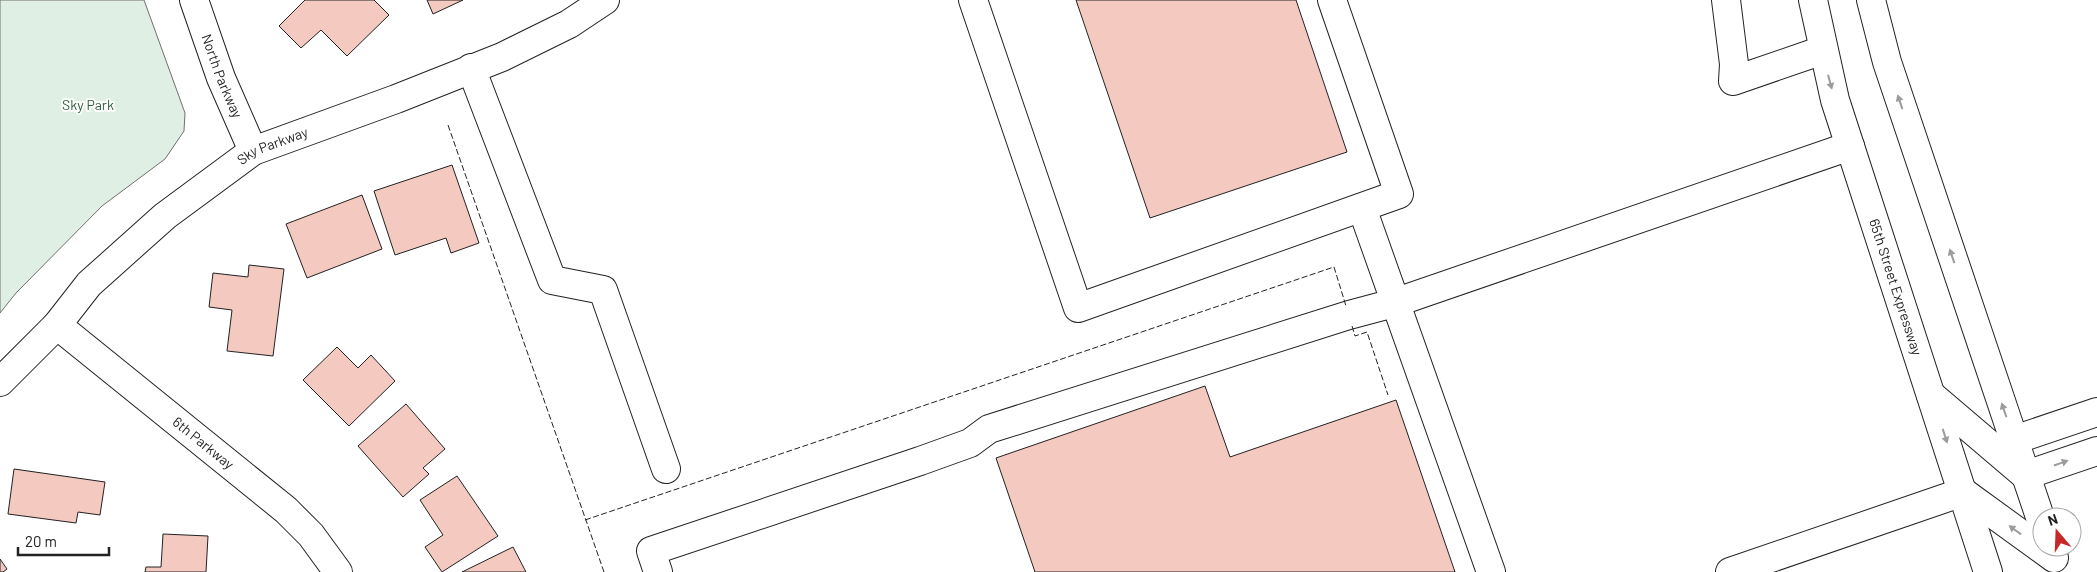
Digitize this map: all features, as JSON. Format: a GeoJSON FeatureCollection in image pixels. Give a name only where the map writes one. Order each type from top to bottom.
{"type":"FeatureCollection","features":[{"type":"Feature","properties":{"kind":"main road","name":"North Parkway"},"geometry":{"type":"LineString","coordinates":[[194,0],[221,78],[253,151]]}},
{"type":"Feature","properties":{"kind":"main road","name":"Sky Parkway"},"geometry":{"type":"LineString","coordinates":[[0,382],[57,325],[89,284],[164,216],[253,151],[396,99],[536,41],[605,0]]}},
{"type":"Feature","properties":{"kind":"main road"},"geometry":{"type":"LineString","coordinates":[[973,0],[1078,308],[1399,194],[1332,0]]}},
{"type":"Feature","properties":{"kind":"main road"},"geometry":{"type":"LineString","coordinates":[[1726,0],[1734,64],[1733,81],[1822,50]]}},
{"type":"Feature","properties":{"kind":"main road","name":"65th Street Expressway"},"geometry":{"type":"LineString","coordinates":[[1814,0],[1822,50],[1850,146],[1988,572]]}},
{"type":"Feature","properties":{"kind":"main road"},"geometry":{"type":"LineString","coordinates":[[1875,1],[1887,62],[2037,507]]}},
{"type":"Feature","properties":{"kind":"main road"},"geometry":{"type":"LineString","coordinates":[[471,68],[552,280],[603,290],[666,469]]}},
{"type":"Feature","properties":{"kind":"main road"},"geometry":{"type":"LineString","coordinates":[[658,572],[651,551],[920,462],[970,443],[989,429],[1349,315],[1394,303],[1850,146]]}},
{"type":"Feature","properties":{"kind":"main road"},"geometry":{"type":"LineString","coordinates":[[1362,208],[1394,303],[1491,572]]}},
{"type":"Feature","properties":{"kind":"main road","name":"6th Parkway"},"geometry":{"type":"LineString","coordinates":[[57,325],[286,510],[311,536],[338,572]]}},
{"type":"Feature","properties":{"kind":"main road"},"geometry":{"type":"LineString","coordinates":[[1931,395],[2026,475]]}},
{"type":"Feature","properties":{"kind":"main road"},"geometry":{"type":"LineString","coordinates":[[2014,440],[2097,412]]}},
{"type":"Feature","properties":{"kind":"main road"},"geometry":{"type":"LineString","coordinates":[[2026,475],[2097,451]]}},
{"type":"Feature","properties":{"kind":"main road"},"geometry":{"type":"LineString","coordinates":[[1730,572],[1962,492],[2054,559]]}},
{"type":"Feature","properties":{"kind":"green space","name":"Sky Park"},"geometry":{"type":"Polygon","coordinates":[[[0,0],[144,0],[185,113],[184,131],[165,159],[102,206],[16,293],[0,313],[0,0]]]}},
{"type":"Feature","properties":{"kind":"building"},"geometry":{"type":"Polygon","coordinates":[[[305,0],[374,0],[389,15],[347,56],[321,30],[301,48],[279,26],[305,0]]]}},
{"type":"Feature","properties":{"kind":"building"},"geometry":{"type":"Polygon","coordinates":[[[427,0],[463,0],[433,14],[427,0]]]}},
{"type":"Feature","properties":{"kind":"building"},"geometry":{"type":"Polygon","coordinates":[[[1076,0],[1296,0],[1347,152],[1150,218],[1076,0]]]}},
{"type":"Feature","properties":{"kind":"building"},"geometry":{"type":"Polygon","coordinates":[[[452,165],[479,243],[451,253],[446,238],[395,255],[374,191],[452,165]]]}},
{"type":"Feature","properties":{"kind":"building"},"geometry":{"type":"Polygon","coordinates":[[[362,195],[382,249],[307,278],[286,224],[362,195]]]}},
{"type":"Feature","properties":{"kind":"building"},"geometry":{"type":"Polygon","coordinates":[[[249,265],[284,269],[273,356],[227,351],[232,310],[209,307],[213,273],[248,277],[249,265]]]}},
{"type":"Feature","properties":{"kind":"building"},"geometry":{"type":"Polygon","coordinates":[[[337,347],[358,368],[371,355],[395,381],[349,426],[303,380],[337,347]]]}},
{"type":"Feature","properties":{"kind":"building"},"geometry":{"type":"Polygon","coordinates":[[[1205,386],[1230,457],[1396,400],[1455,572],[1035,572],[996,458],[1205,386]]]}},
{"type":"Feature","properties":{"kind":"building"},"geometry":{"type":"Polygon","coordinates":[[[406,404],[445,449],[423,468],[429,474],[403,497],[358,446],[406,404]]]}},
{"type":"Feature","properties":{"kind":"building"},"geometry":{"type":"Polygon","coordinates":[[[14,469],[105,482],[100,515],[78,512],[76,523],[8,514],[14,469]]]}},
{"type":"Feature","properties":{"kind":"building"},"geometry":{"type":"Polygon","coordinates":[[[457,476],[498,536],[442,572],[425,547],[443,535],[420,500],[457,476]]]}},
{"type":"Feature","properties":{"kind":"building"},"geometry":{"type":"Polygon","coordinates":[[[163,534],[208,536],[206,572],[145,572],[146,567],[161,567],[163,534]]]}},
{"type":"Feature","properties":{"kind":"building"},"geometry":{"type":"Polygon","coordinates":[[[513,547],[526,572],[462,572],[513,547]]]}},
{"type":"Feature","properties":{"kind":"building"},"geometry":{"type":"Polygon","coordinates":[[[0,559],[7,569],[3,572],[0,572],[0,559]]]}},
{"type":"Feature","properties":{"kind":"fence"},"geometry":{"type":"LineString","coordinates":[[448,125],[604,572]]}},
{"type":"Feature","properties":{"kind":"fence"},"geometry":{"type":"LineString","coordinates":[[585,520],[1334,267],[1346,306]]}},
{"type":"Feature","properties":{"kind":"fence"},"geometry":{"type":"LineString","coordinates":[[1352,326],[1355,336],[1367,332],[1388,395]]}}]}
